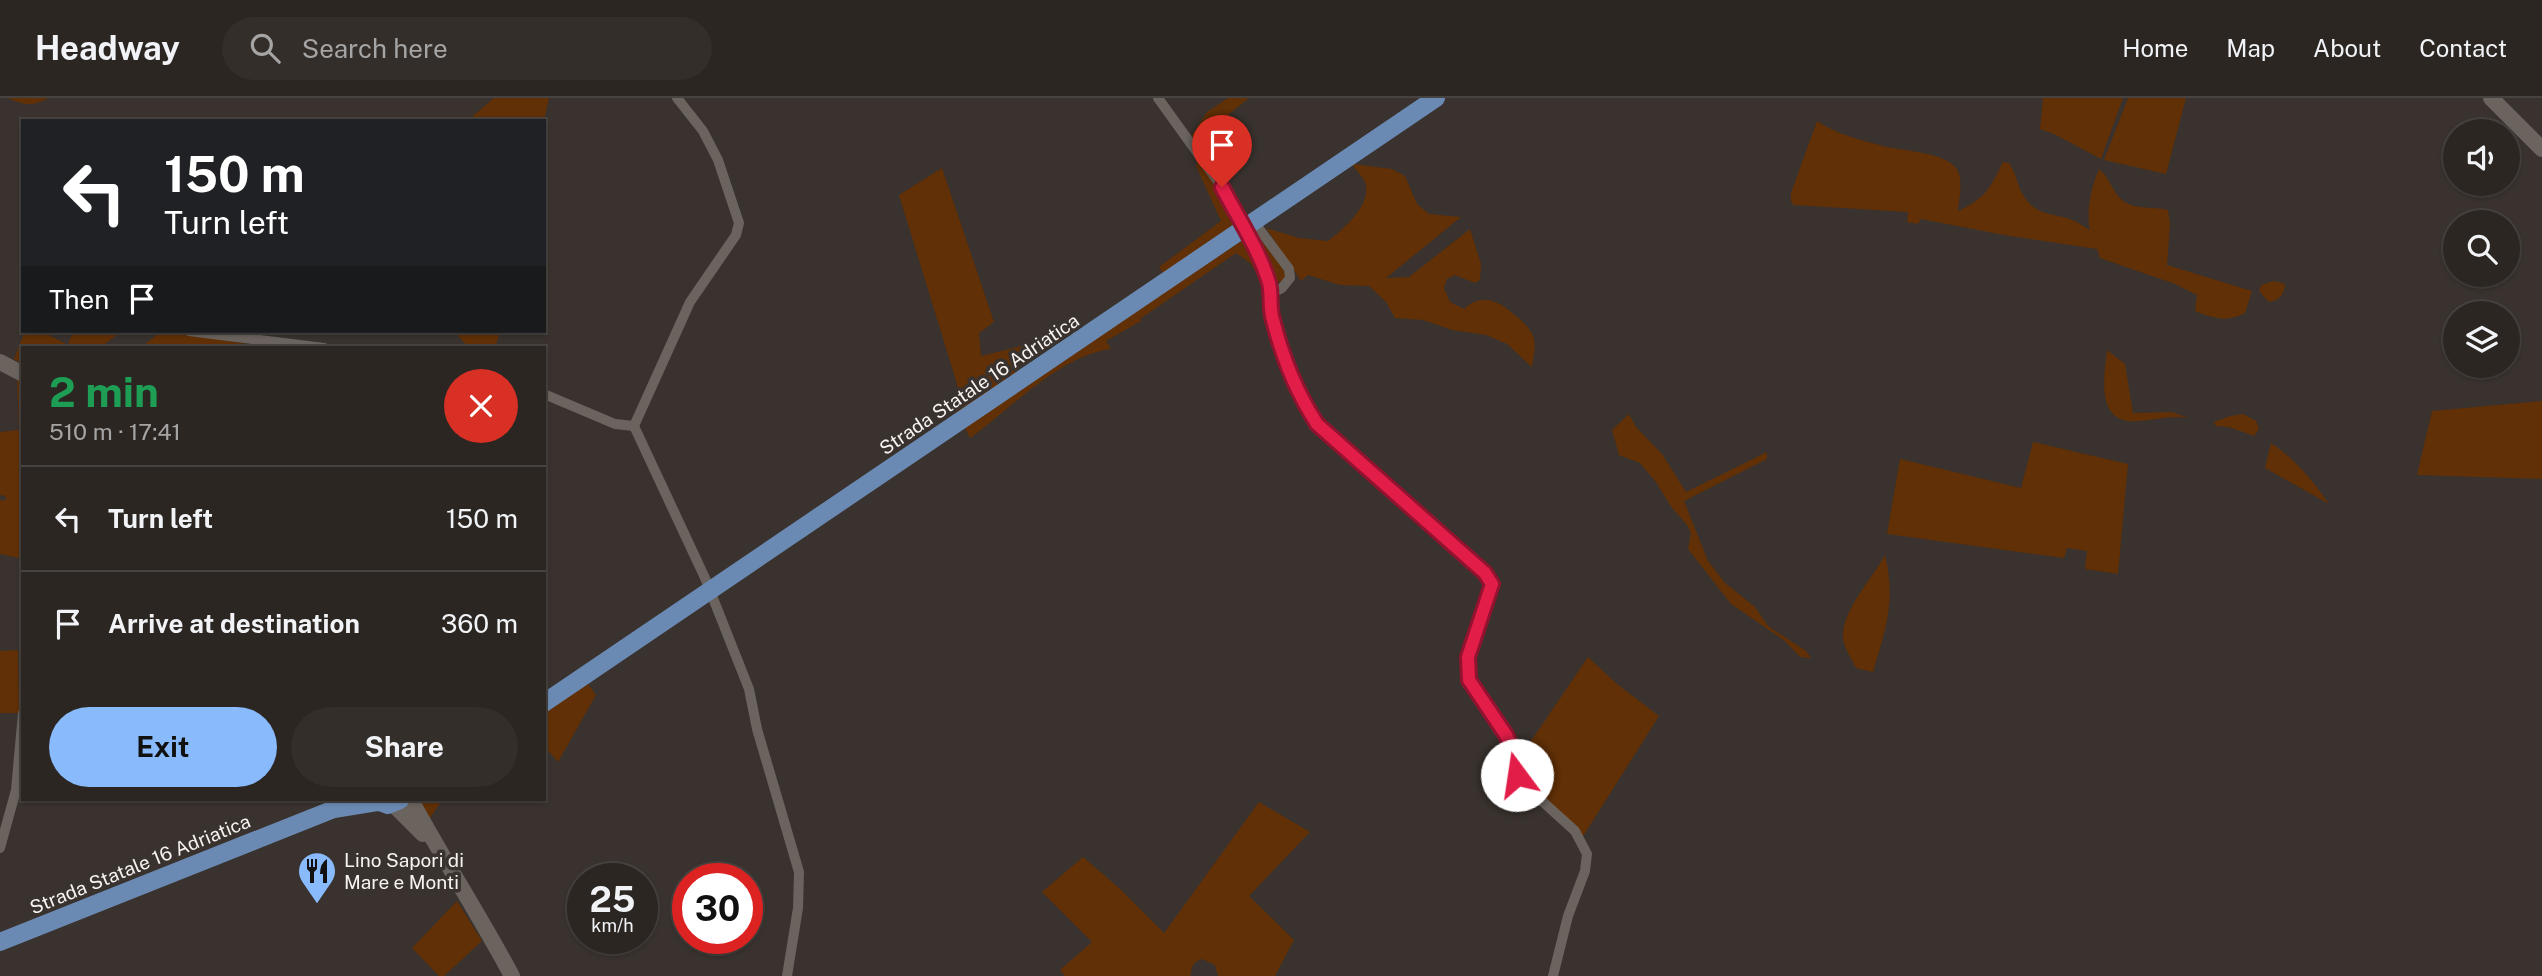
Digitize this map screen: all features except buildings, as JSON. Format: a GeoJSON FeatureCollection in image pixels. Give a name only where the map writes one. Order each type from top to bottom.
{"type":"FeatureCollection","features":[{"type":"Feature","properties":{"kind":"main road","name":"Strada Statale 16 Adriatica"},"geometry":{"type":"LineString","coordinates":[[546,702],[1250,219],[1436,98]]}},
{"type":"Feature","properties":{"kind":"main road","name":"Strada Statale 16 Adriatica"},"geometry":{"type":"LineString","coordinates":[[0,942],[341,804],[386,801]]}},
{"type":"Feature","properties":{"kind":"street"},"geometry":{"type":"LineString","coordinates":[[677,98],[704,131],[718,160],[739,223],[736,235],[690,302],[634,426],[705,578],[749,689],[757,729],[799,872],[798,908],[787,976]]}},
{"type":"Feature","properties":{"kind":"street"},"geometry":{"type":"LineString","coordinates":[[1158,98],[1222,187],[1289,269],[1290,278],[1282,288],[1270,294]]}},
{"type":"Feature","properties":{"kind":"street"},"geometry":{"type":"LineString","coordinates":[[2491,98],[2542,149]]}},
{"type":"Feature","properties":{"kind":"street"},"geometry":{"type":"LineString","coordinates":[[1250,219],[1253,244],[1269,285],[1272,319],[1304,403],[1317,424],[1485,573],[1492,584],[1468,657],[1469,680],[1506,735],[1515,755],[1517,775],[1522,783],[1575,831],[1587,854],[1585,871],[1568,916],[1553,976]]}},
{"type":"Feature","properties":{"kind":"street"},"geometry":{"type":"LineString","coordinates":[[205,333],[308,346]]}},
{"type":"Feature","properties":{"kind":"street"},"geometry":{"type":"LineString","coordinates":[[0,362],[21,373]]}},
{"type":"Feature","properties":{"kind":"street"},"geometry":{"type":"LineString","coordinates":[[546,395],[615,424],[634,426]]}},
{"type":"Feature","properties":{"kind":"street"},"geometry":{"type":"LineString","coordinates":[[0,848],[16,790],[21,735]]}},
{"type":"Feature","properties":{"kind":"street"},"geometry":{"type":"LineString","coordinates":[[386,801],[435,846]]}},
{"type":"Feature","properties":{"kind":"street"},"geometry":{"type":"LineString","coordinates":[[412,801],[512,976]]}},
{"type":"Feature","properties":{"kind":"shaded area"},"geometry":{"type":"Polygon","coordinates":[[[8,98],[48,98],[28,104],[8,98]]]}},
{"type":"Feature","properties":{"kind":"shaded area"},"geometry":{"type":"Polygon","coordinates":[[[494,98],[549,98],[544,119],[469,119],[494,98]]]}},
{"type":"Feature","properties":{"kind":"shaded area"},"geometry":{"type":"Polygon","coordinates":[[[1228,98],[1249,98],[1193,143],[1190,138],[1207,112],[1228,98]]]}},
{"type":"Feature","properties":{"kind":"shaded area"},"geometry":{"type":"Polygon","coordinates":[[[2043,98],[2123,98],[2101,159],[2040,129],[2043,98]]]}},
{"type":"Feature","properties":{"kind":"shaded area"},"geometry":{"type":"Polygon","coordinates":[[[2128,98],[2186,98],[2166,174],[2104,160],[2128,98]]]}},
{"type":"Feature","properties":{"kind":"shaded area"},"geometry":{"type":"Polygon","coordinates":[[[1817,121],[1832,130],[1858,139],[1933,155],[1950,163],[1960,177],[1958,211],[1975,202],[1986,191],[2003,162],[2009,163],[2022,194],[2035,208],[2072,220],[2090,230],[2090,199],[2099,169],[2116,194],[2129,204],[2168,210],[2170,224],[2167,265],[2252,291],[2245,313],[2232,318],[2220,318],[2195,311],[2197,295],[2175,284],[2100,258],[2097,249],[1921,219],[1918,224],[1907,222],[1908,212],[1794,205],[1791,202],[1791,193],[1817,121]]]}},
{"type":"Feature","properties":{"kind":"shaded area"},"geometry":{"type":"Polygon","coordinates":[[[1199,161],[1235,224],[1163,273],[1159,267],[1221,221],[1196,166],[1199,161]]]}},
{"type":"Feature","properties":{"kind":"shaded area"},"geometry":{"type":"Polygon","coordinates":[[[1352,164],[1392,169],[1405,176],[1417,204],[1429,214],[1461,217],[1386,278],[1409,277],[1470,229],[1481,264],[1480,280],[1475,283],[1455,275],[1447,279],[1444,288],[1450,302],[1464,309],[1478,301],[1492,301],[1511,312],[1525,324],[1533,336],[1535,346],[1532,367],[1507,344],[1486,335],[1452,330],[1423,320],[1395,318],[1386,302],[1369,286],[1340,285],[1308,275],[1301,281],[1266,228],[1299,238],[1328,241],[1355,215],[1365,199],[1365,182],[1352,164]]]}},
{"type":"Feature","properties":{"kind":"shaded area"},"geometry":{"type":"Polygon","coordinates":[[[942,168],[994,322],[979,333],[981,356],[1026,345],[1015,375],[956,414],[957,384],[899,195],[942,168]]]}},
{"type":"Feature","properties":{"kind":"shaded area"},"geometry":{"type":"Polygon","coordinates":[[[1243,237],[1261,280],[1250,263],[1236,253],[1140,319],[1141,321],[1106,341],[1111,349],[1092,354],[1055,372],[970,438],[965,428],[1243,237]]]}},
{"type":"Feature","properties":{"kind":"shaded area"},"geometry":{"type":"Polygon","coordinates":[[[1261,241],[1274,251],[1286,276],[1280,282],[1273,280],[1257,242],[1261,241]]]}},
{"type":"Feature","properties":{"kind":"shaded area"},"geometry":{"type":"Polygon","coordinates":[[[2274,281],[2285,284],[2279,298],[2269,302],[2259,291],[2261,285],[2274,281]]]}},
{"type":"Feature","properties":{"kind":"shaded area"},"geometry":{"type":"Polygon","coordinates":[[[24,333],[45,333],[68,345],[72,333],[120,333],[102,346],[21,346],[21,363],[14,359],[24,333]]]}},
{"type":"Feature","properties":{"kind":"shaded area"},"geometry":{"type":"Polygon","coordinates":[[[159,333],[183,333],[258,346],[143,346],[159,333]]]}},
{"type":"Feature","properties":{"kind":"shaded area"},"geometry":{"type":"Polygon","coordinates":[[[456,333],[499,333],[496,346],[467,346],[456,333]]]}},
{"type":"Feature","properties":{"kind":"shaded area"},"geometry":{"type":"Polygon","coordinates":[[[2107,350],[2125,364],[2133,413],[2172,412],[2189,418],[2170,417],[2139,421],[2115,416],[2105,397],[2107,350]]]}},
{"type":"Feature","properties":{"kind":"shaded area"},"geometry":{"type":"Polygon","coordinates":[[[17,380],[21,382],[21,559],[0,554],[0,500],[5,501],[6,496],[0,495],[0,432],[19,430],[17,380]]]}},
{"type":"Feature","properties":{"kind":"shaded area"},"geometry":{"type":"Polygon","coordinates":[[[2542,401],[2542,479],[2417,475],[2432,411],[2542,401]]]}},
{"type":"Feature","properties":{"kind":"shaded area"},"geometry":{"type":"Polygon","coordinates":[[[1629,414],[1636,427],[1662,454],[1686,492],[1767,452],[1767,459],[1684,501],[1708,561],[1725,583],[1755,607],[1768,626],[1806,651],[1811,658],[1800,657],[1785,641],[1731,604],[1688,549],[1691,533],[1656,482],[1640,463],[1619,455],[1612,430],[1629,414]]]}},
{"type":"Feature","properties":{"kind":"shaded area"},"geometry":{"type":"Polygon","coordinates":[[[2243,414],[2256,421],[2259,429],[2254,436],[2229,427],[2216,426],[2214,422],[2230,416],[2243,414]]]}},
{"type":"Feature","properties":{"kind":"shaded area"},"geometry":{"type":"Polygon","coordinates":[[[2033,442],[2128,464],[2118,574],[2085,569],[2087,551],[2067,548],[2064,558],[1887,534],[1900,459],[2021,488],[2033,442]]]}},
{"type":"Feature","properties":{"kind":"shaded area"},"geometry":{"type":"Polygon","coordinates":[[[2271,443],[2303,471],[2329,504],[2265,468],[2271,443]]]}},
{"type":"Feature","properties":{"kind":"shaded area"},"geometry":{"type":"Polygon","coordinates":[[[1885,555],[1890,587],[1888,614],[1873,672],[1856,668],[1846,650],[1844,628],[1852,606],[1885,555]]]}},
{"type":"Feature","properties":{"kind":"shaded area"},"geometry":{"type":"Polygon","coordinates":[[[18,650],[19,713],[0,713],[0,651],[18,650]]]}},
{"type":"Feature","properties":{"kind":"shaded area"},"geometry":{"type":"Polygon","coordinates":[[[1588,657],[1617,684],[1659,716],[1582,838],[1525,784],[1517,756],[1525,750],[1588,657]]]}},
{"type":"Feature","properties":{"kind":"shaded area"},"geometry":{"type":"Polygon","coordinates":[[[588,684],[596,695],[558,762],[546,748],[546,712],[588,684]]]}},
{"type":"Feature","properties":{"kind":"shaded area"},"geometry":{"type":"Polygon","coordinates":[[[414,801],[441,801],[428,821],[414,801]]]}},
{"type":"Feature","properties":{"kind":"shaded area"},"geometry":{"type":"Polygon","coordinates":[[[1259,802],[1310,832],[1249,896],[1294,940],[1275,976],[1218,976],[1215,965],[1202,959],[1193,965],[1191,976],[1065,976],[1060,970],[1092,942],[1042,892],[1083,857],[1164,933],[1259,802]]]}},
{"type":"Feature","properties":{"kind":"shaded area"},"geometry":{"type":"Polygon","coordinates":[[[457,901],[482,941],[444,976],[439,976],[412,948],[457,901]]]}},
{"type":"Feature","properties":{"kind":"place","name":"Lino Sapori di Mare e Monti"},"geometry":{"type":"Point","coordinates":[317,905]}},
{"type":"Feature","properties":{"kind":"route"},"geometry":{"type":"LineString","coordinates":[[1222,187],[1262,265],[1269,285],[1272,319],[1280,343],[1304,403],[1317,424],[1485,573],[1492,584],[1468,657],[1469,680],[1478,698],[1506,735],[1515,755],[1517,775]]}}]}
